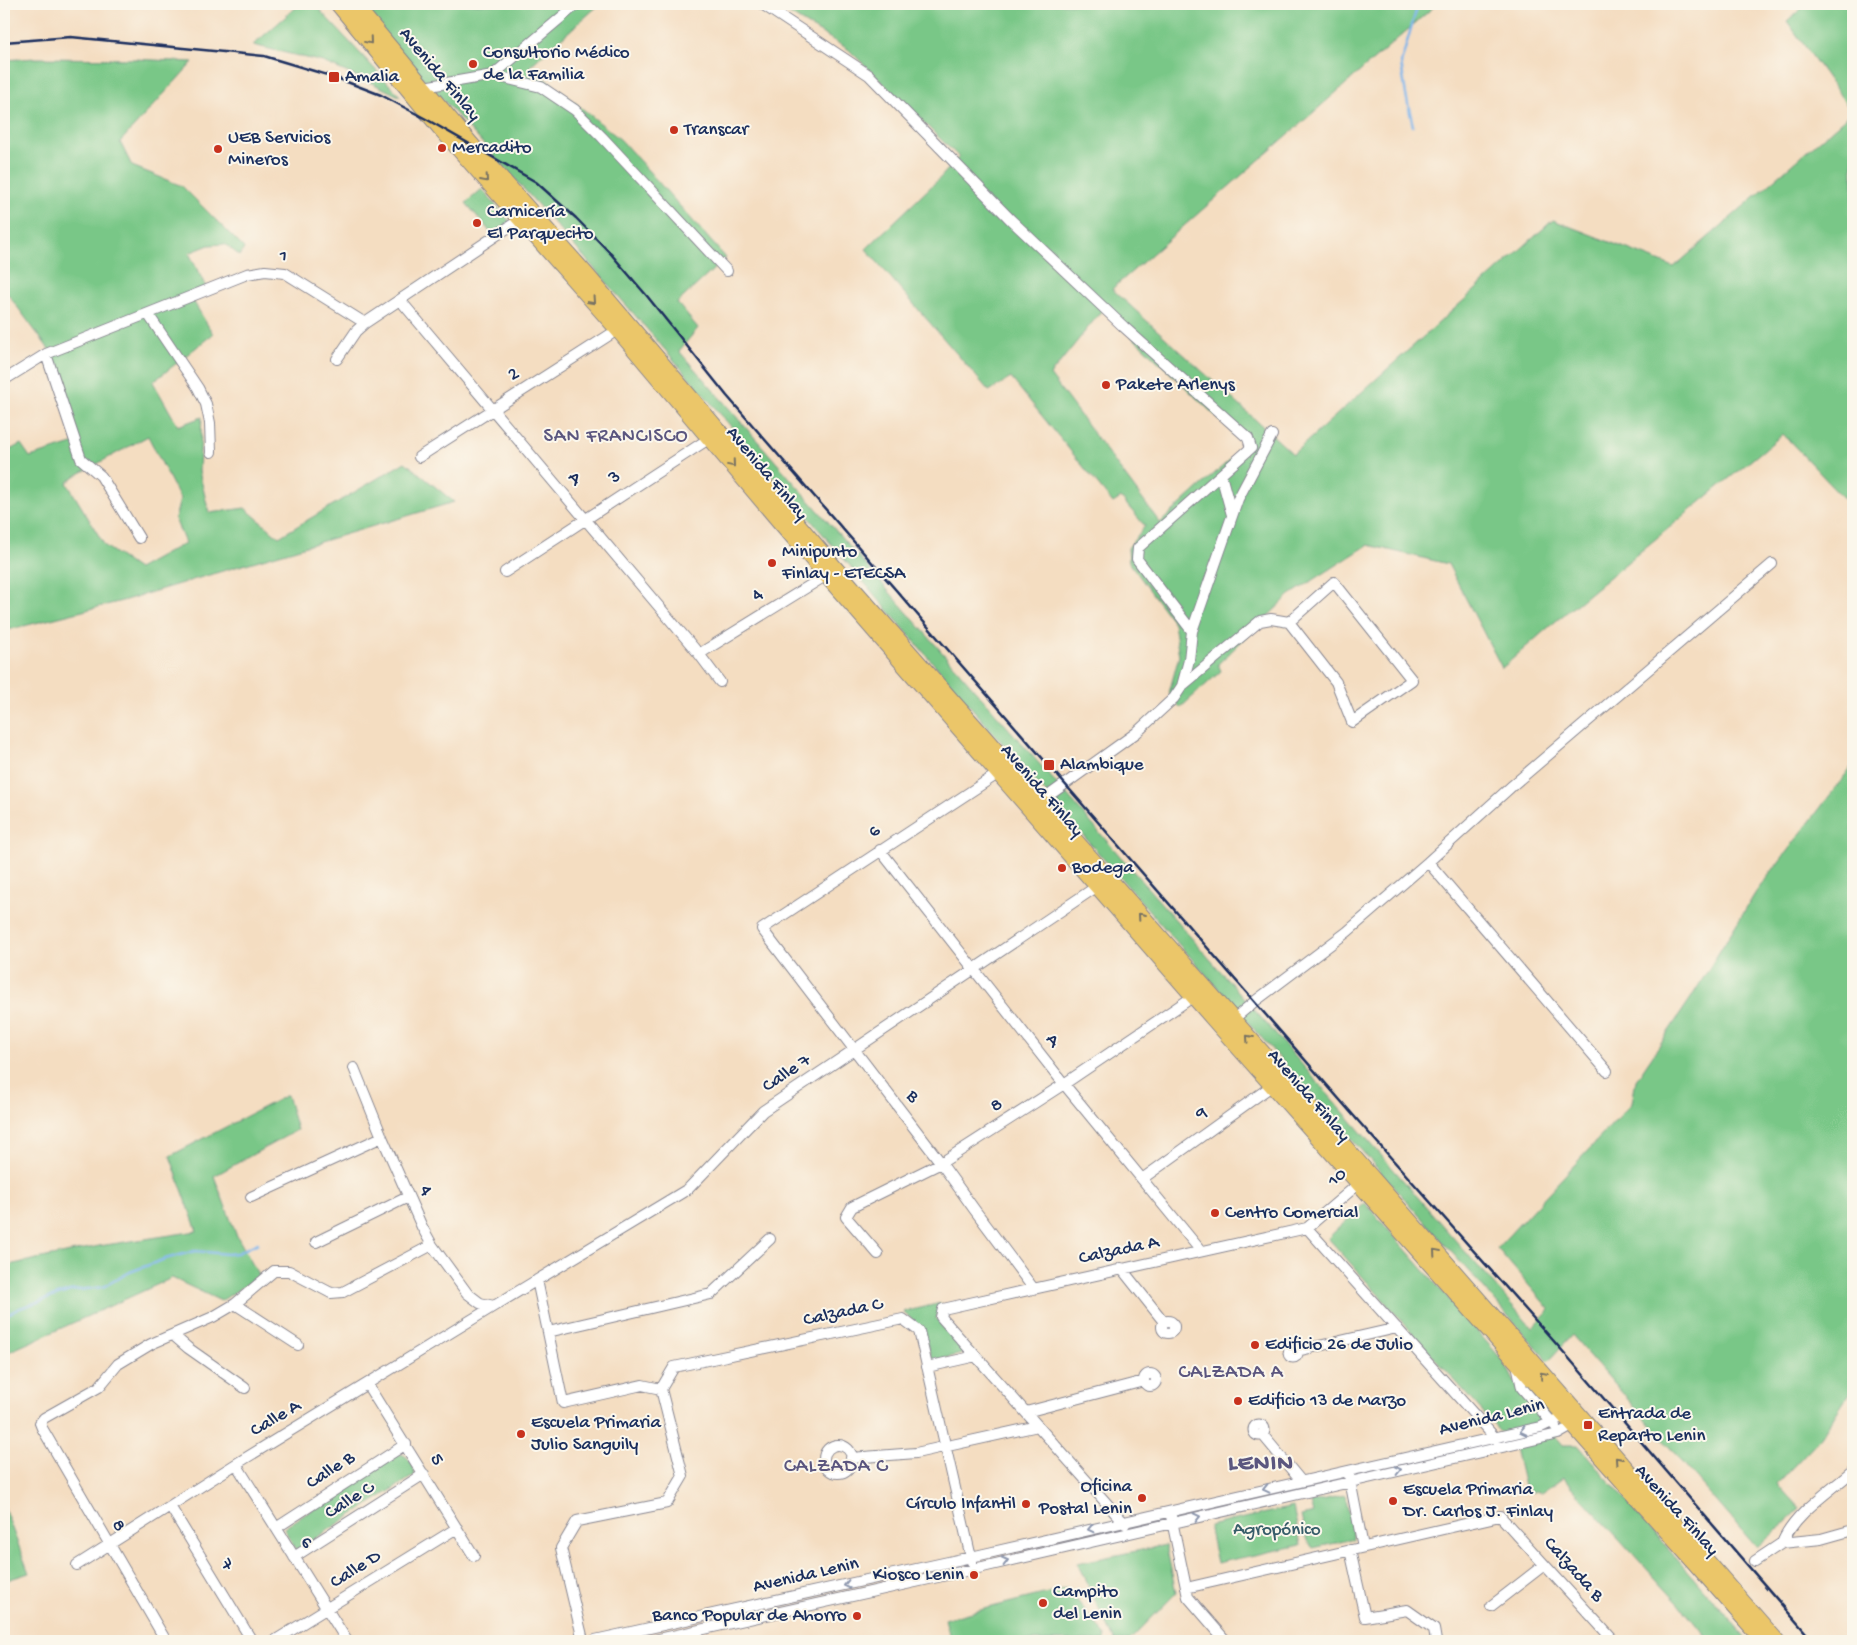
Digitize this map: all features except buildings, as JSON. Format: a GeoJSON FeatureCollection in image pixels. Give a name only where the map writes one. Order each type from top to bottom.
{"type":"FeatureCollection","features":[{"type":"Feature","properties":{"kind":"highway","name":"Avenida Finlay"},"geometry":{"type":"LineString","coordinates":[[338,4],[416,88]]}},
{"type":"Feature","properties":{"kind":"highway","name":"Avenida Finlay"},"geometry":{"type":"LineString","coordinates":[[354,4],[416,88],[440,128],[525,216],[623,326],[831,572],[1364,1179],[1565,1422]]}},
{"type":"Feature","properties":{"kind":"highway","name":"Avenida Finlay"},"geometry":{"type":"LineString","coordinates":[[1364,1179],[1565,1422],[1766,1639]]}},
{"type":"Feature","properties":{"kind":"street"},"geometry":{"type":"LineString","coordinates":[[493,75],[577,4]]}},
{"type":"Feature","properties":{"kind":"street"},"geometry":{"type":"LineString","coordinates":[[762,4],[869,75],[1011,220],[1124,327],[1248,438],[1251,448],[1138,548],[1137,559],[1192,631]]}},
{"type":"Feature","properties":{"kind":"street"},"geometry":{"type":"LineString","coordinates":[[416,88],[493,75],[541,87],[575,110],[727,271]]}},
{"type":"Feature","properties":{"kind":"street"},"geometry":{"type":"LineString","coordinates":[[337,359],[356,331],[365,323],[525,216]]}},
{"type":"Feature","properties":{"kind":"street","name":"1"},"geometry":{"type":"LineString","coordinates":[[4,380],[46,354],[247,274],[265,271],[285,272],[365,323]]}},
{"type":"Feature","properties":{"kind":"street","name":"A"},"geometry":{"type":"LineString","coordinates":[[400,300],[699,654],[720,682]]}},
{"type":"Feature","properties":{"kind":"street"},"geometry":{"type":"LineString","coordinates":[[148,314],[198,388],[206,404],[210,423],[211,452]]}},
{"type":"Feature","properties":{"kind":"street","name":"2"},"geometry":{"type":"LineString","coordinates":[[419,457],[623,326]]}},
{"type":"Feature","properties":{"kind":"street"},"geometry":{"type":"LineString","coordinates":[[46,354],[81,459],[101,476],[139,538]]}},
{"type":"Feature","properties":{"kind":"street","name":"3"},"geometry":{"type":"LineString","coordinates":[[505,572],[715,434]]}},
{"type":"Feature","properties":{"kind":"street"},"geometry":{"type":"LineString","coordinates":[[1182,686],[1189,660],[1192,631],[1238,498],[1272,434]]}},
{"type":"Feature","properties":{"kind":"street"},"geometry":{"type":"LineString","coordinates":[[1221,475],[1232,516]]}},
{"type":"Feature","properties":{"kind":"street"},"geometry":{"type":"LineString","coordinates":[[1227,1024],[1347,932],[1428,862],[1512,784],[1772,564]]}},
{"type":"Feature","properties":{"kind":"street","name":"4"},"geometry":{"type":"LineString","coordinates":[[699,654],[831,572]]}},
{"type":"Feature","properties":{"kind":"street"},"geometry":{"type":"LineString","coordinates":[[1035,806],[1136,733],[1174,698],[1182,686],[1260,621],[1271,619],[1289,622],[1336,682],[1352,722],[1412,680],[1334,582],[1289,622]]}},
{"type":"Feature","properties":{"kind":"street","name":"6"},"geometry":{"type":"LineString","coordinates":[[762,929],[1004,770]]}},
{"type":"Feature","properties":{"kind":"street","name":"A"},"geometry":{"type":"LineString","coordinates":[[880,850],[1064,1084],[1201,1251]]}},
{"type":"Feature","properties":{"kind":"street"},"geometry":{"type":"LineString","coordinates":[[1428,862],[1607,1071]]}},
{"type":"Feature","properties":{"kind":"street","name":"Calle 7"},"geometry":{"type":"LineString","coordinates":[[494,1306],[688,1189],[763,1111],[1102,882]]}},
{"type":"Feature","properties":{"kind":"street","name":"B"},"geometry":{"type":"LineString","coordinates":[[762,929],[941,1163],[1033,1288]]}},
{"type":"Feature","properties":{"kind":"street","name":"8"},"geometry":{"type":"LineString","coordinates":[[878,1254],[846,1217],[852,1207],[941,1163],[1064,1084],[1199,993]]}},
{"type":"Feature","properties":{"kind":"street","name":"4"},"geometry":{"type":"LineString","coordinates":[[354,1068],[408,1197],[432,1245],[468,1294],[480,1303],[494,1306]]}},
{"type":"Feature","properties":{"kind":"street","name":"9"},"geometry":{"type":"LineString","coordinates":[[1142,1179],[1278,1081]]}},
{"type":"Feature","properties":{"kind":"street"},"geometry":{"type":"LineString","coordinates":[[251,1197],[382,1137]]}},
{"type":"Feature","properties":{"kind":"street","name":"10"},"geometry":{"type":"LineString","coordinates":[[1307,1228],[1364,1179]]}},
{"type":"Feature","properties":{"kind":"street"},"geometry":{"type":"LineString","coordinates":[[316,1242],[408,1197]]}},
{"type":"Feature","properties":{"kind":"street"},"geometry":{"type":"LineString","coordinates":[[1307,1228],[1503,1447]]}},
{"type":"Feature","properties":{"kind":"street","name":"Calzada A"},"geometry":{"type":"LineString","coordinates":[[1132,1532],[941,1317],[943,1309],[1307,1228]]}},
{"type":"Feature","properties":{"kind":"street"},"geometry":{"type":"LineString","coordinates":[[548,1332],[711,1294],[770,1238]]}},
{"type":"Feature","properties":{"kind":"street"},"geometry":{"type":"LineString","coordinates":[[245,1388],[188,1348],[173,1335],[213,1317],[235,1304],[274,1271],[289,1271],[331,1293],[343,1292],[432,1245]]}},
{"type":"Feature","properties":{"kind":"street"},"geometry":{"type":"LineString","coordinates":[[1121,1268],[1164,1322]]}},
{"type":"Feature","properties":{"kind":"street"},"geometry":{"type":"LineString","coordinates":[[537,1280],[563,1403],[642,1385],[662,1389],[683,1476],[667,1503],[577,1521],[561,1548],[578,1639],[586,1636],[595,1641]]}},
{"type":"Feature","properties":{"kind":"street"},"geometry":{"type":"LineString","coordinates":[[235,1304],[298,1345]]}},
{"type":"Feature","properties":{"kind":"street","name":"Calle A"},"geometry":{"type":"LineString","coordinates":[[77,1565],[236,1464],[494,1306]]}},
{"type":"Feature","properties":{"kind":"street","name":"Calzada C"},"geometry":{"type":"LineString","coordinates":[[662,1389],[674,1367],[903,1319],[919,1332],[974,1569]]}},
{"type":"Feature","properties":{"kind":"street"},"geometry":{"type":"LineString","coordinates":[[1297,1351],[1397,1328]]}},
{"type":"Feature","properties":{"kind":"street","name":"8"},"geometry":{"type":"LineString","coordinates":[[166,1641],[40,1424],[44,1418],[98,1387],[118,1364],[151,1344],[173,1335]]}},
{"type":"Feature","properties":{"kind":"street"},"geometry":{"type":"LineString","coordinates":[[927,1367],[976,1356]]}},
{"type":"Feature","properties":{"kind":"street"},"geometry":{"type":"LineString","coordinates":[[1026,1412],[1144,1381]]}},
{"type":"Feature","properties":{"kind":"street","name":"5"},"geometry":{"type":"LineString","coordinates":[[367,1384],[474,1556]]}},
{"type":"Feature","properties":{"kind":"street","name":"Avenida Lenin"},"geometry":{"type":"LineString","coordinates":[[595,1641],[1565,1422]]}},
{"type":"Feature","properties":{"kind":"street","name":"Avenida Lenin"},"geometry":{"type":"LineString","coordinates":[[650,1641],[974,1569],[1503,1447],[1565,1422]]}},
{"type":"Feature","properties":{"kind":"street"},"geometry":{"type":"LineString","coordinates":[[851,1458],[916,1453],[1038,1426]]}},
{"type":"Feature","properties":{"kind":"street"},"geometry":{"type":"LineString","coordinates":[[1262,1434],[1301,1481]]}},
{"type":"Feature","properties":{"kind":"street","name":"Calle B"},"geometry":{"type":"LineString","coordinates":[[276,1528],[406,1444]]}},
{"type":"Feature","properties":{"kind":"street","name":"6"},"geometry":{"type":"LineString","coordinates":[[236,1464],[347,1641]]}},
{"type":"Feature","properties":{"kind":"street"},"geometry":{"type":"LineString","coordinates":[[1348,1470],[1363,1547]]}},
{"type":"Feature","properties":{"kind":"street"},"geometry":{"type":"LineString","coordinates":[[1755,1561],[1782,1542],[1791,1527],[1805,1512],[1853,1471]]}},
{"type":"Feature","properties":{"kind":"street","name":"Calle C"},"geometry":{"type":"LineString","coordinates":[[294,1557],[424,1474]]}},
{"type":"Feature","properties":{"kind":"street","name":"7"},"geometry":{"type":"LineString","coordinates":[[170,1506],[252,1641]]}},
{"type":"Feature","properties":{"kind":"street"},"geometry":{"type":"LineString","coordinates":[[1170,1511],[1188,1597],[1226,1641]]}},
{"type":"Feature","properties":{"kind":"street","name":"Calzada B"},"geometry":{"type":"LineString","coordinates":[[1186,1588],[1500,1516],[1614,1641]]}},
{"type":"Feature","properties":{"kind":"street","name":"Calle D"},"geometry":{"type":"LineString","coordinates":[[274,1641],[457,1528]]}},
{"type":"Feature","properties":{"kind":"street"},"geometry":{"type":"LineString","coordinates":[[1782,1542],[1821,1539],[1853,1530]]}},
{"type":"Feature","properties":{"kind":"street"},"geometry":{"type":"LineString","coordinates":[[1350,1550],[1365,1617],[1407,1610],[1434,1629],[1436,1641]]}},
{"type":"Feature","properties":{"kind":"street"},"geometry":{"type":"LineString","coordinates":[[1491,1606],[1544,1564]]}},
{"type":"Feature","properties":{"kind":"green space"},"geometry":{"type":"Polygon","coordinates":[[[300,4],[314,4],[401,97],[323,62],[253,45],[300,4]]]}},
{"type":"Feature","properties":{"kind":"green space"},"geometry":{"type":"Polygon","coordinates":[[[368,4],[600,4],[530,66],[621,140],[726,258],[677,303],[698,328],[679,351],[1532,1328],[1550,1310],[1497,1248],[1632,1103],[1636,1080],[1691,998],[1756,892],[1853,765],[1853,1388],[1820,1438],[1777,1484],[1800,1509],[1757,1548],[1572,1335],[1548,1361],[1030,775],[590,263],[439,95],[362,13],[368,4]]]}},
{"type":"Feature","properties":{"kind":"green space"},"geometry":{"type":"Polygon","coordinates":[[[789,4],[1437,4],[1112,289],[1293,454],[1553,220],[1674,267],[1852,112],[1787,21],[1807,4],[1853,4],[1853,508],[1783,434],[1550,626],[1502,668],[1448,564],[1368,545],[1290,595],[1218,664],[1221,671],[1180,708],[1169,693],[1179,656],[1174,623],[1129,562],[1128,548],[1145,526],[1121,498],[1113,503],[1011,378],[989,391],[866,249],[941,177],[959,157],[848,49],[783,10],[789,4]],[[1103,309],[1050,375],[1160,523],[1246,445],[1103,309]]]}},
{"type":"Feature","properties":{"kind":"green space"},"geometry":{"type":"Polygon","coordinates":[[[36,58],[135,59],[193,62],[120,142],[132,166],[182,186],[244,248],[240,256],[225,244],[209,245],[189,253],[206,287],[189,294],[213,334],[153,382],[178,426],[202,417],[199,471],[209,513],[245,508],[279,537],[405,462],[454,502],[122,601],[4,631],[4,453],[21,444],[30,457],[79,442],[51,352],[4,289],[4,60],[36,58]],[[148,436],[75,476],[67,483],[105,546],[138,569],[185,543],[175,519],[180,499],[148,436]]]}},
{"type":"Feature","properties":{"kind":"green space"},"geometry":{"type":"Polygon","coordinates":[[[482,189],[510,222],[492,234],[466,203],[482,189]]]}},
{"type":"Feature","properties":{"kind":"green space"},"geometry":{"type":"Polygon","coordinates":[[[287,1095],[297,1130],[214,1176],[236,1234],[259,1276],[221,1301],[172,1278],[4,1354],[4,1266],[99,1246],[197,1231],[170,1156],[287,1095]]]}},
{"type":"Feature","properties":{"kind":"green space"},"geometry":{"type":"Polygon","coordinates":[[[1365,1203],[1505,1363],[1518,1389],[1563,1445],[1578,1445],[1748,1641],[1706,1641],[1705,1636],[1680,1605],[1563,1478],[1542,1493],[1525,1491],[1515,1448],[1328,1238],[1365,1203]]]}},
{"type":"Feature","properties":{"kind":"green space"},"geometry":{"type":"Polygon","coordinates":[[[941,1303],[936,1318],[962,1350],[962,1354],[932,1361],[923,1329],[903,1312],[941,1303]]]}},
{"type":"Feature","properties":{"kind":"green space"},"geometry":{"type":"Polygon","coordinates":[[[401,1454],[411,1462],[415,1475],[297,1550],[294,1548],[284,1528],[396,1455],[401,1454]]]}},
{"type":"Feature","properties":{"kind":"green space"},"geometry":{"type":"Polygon","coordinates":[[[1345,1495],[1354,1539],[1313,1548],[1307,1541],[1301,1516],[1314,1513],[1311,1502],[1345,1495]]]}},
{"type":"Feature","properties":{"kind":"green space"},"geometry":{"type":"Polygon","coordinates":[[[4,1507],[29,1573],[4,1581],[4,1507]]]}},
{"type":"Feature","properties":{"kind":"green space","name":"Agropónico"},"geometry":{"type":"Polygon","coordinates":[[[1293,1507],[1301,1545],[1217,1563],[1209,1526],[1293,1507]]]}},
{"type":"Feature","properties":{"kind":"green space"},"geometry":{"type":"Polygon","coordinates":[[[1166,1545],[1176,1593],[1129,1641],[1115,1641],[1077,1563],[1166,1545]]]}},
{"type":"Feature","properties":{"kind":"green space","name":"Campito del Lenin"},"geometry":{"type":"Polygon","coordinates":[[[1067,1588],[1105,1635],[1104,1641],[951,1641],[945,1619],[1067,1588]]]}},
{"type":"Feature","properties":{"kind":"waterway"},"geometry":{"type":"LineString","coordinates":[[1413,126],[1401,63],[1418,4]]}},
{"type":"Feature","properties":{"kind":"waterway"},"geometry":{"type":"LineString","coordinates":[[4,1316],[20,1308],[70,1291],[103,1287],[130,1272],[165,1259],[195,1251],[237,1253],[258,1243]]}},
{"type":"Feature","properties":{"kind":"railway"},"geometry":{"type":"LineString","coordinates":[[4,42],[71,37],[264,56],[334,77],[381,95],[536,182],[576,218],[611,254],[727,396],[1360,1123],[1567,1356],[1813,1641]]}},
{"type":"Feature","properties":{"kind":"place","name":"Consultorio Médico de la Familia"},"geometry":{"type":"Point","coordinates":[473,64]}},
{"type":"Feature","properties":{"kind":"place","name":"Amalia"},"geometry":{"type":"Point","coordinates":[334,77]}},
{"type":"Feature","properties":{"kind":"place","name":"Transcar"},"geometry":{"type":"Point","coordinates":[674,130]}},
{"type":"Feature","properties":{"kind":"place","name":"Mercadito"},"geometry":{"type":"Point","coordinates":[442,148]}},
{"type":"Feature","properties":{"kind":"place","name":"UEB Servicios Mineros"},"geometry":{"type":"Point","coordinates":[218,149]}},
{"type":"Feature","properties":{"kind":"place","name":"Carnicería El Parquecito"},"geometry":{"type":"Point","coordinates":[477,223]}},
{"type":"Feature","properties":{"kind":"place","name":"Pakete Arlenys"},"geometry":{"type":"Point","coordinates":[1106,385]}},
{"type":"Feature","properties":{"kind":"place","name":"Minipunto Finlay - ETECSA"},"geometry":{"type":"Point","coordinates":[772,563]}},
{"type":"Feature","properties":{"kind":"place","name":"Alambique"},"geometry":{"type":"Point","coordinates":[1049,765]}},
{"type":"Feature","properties":{"kind":"place","name":"Bodega"},"geometry":{"type":"Point","coordinates":[1062,868]}},
{"type":"Feature","properties":{"kind":"place","name":"Centro Comercial"},"geometry":{"type":"Point","coordinates":[1215,1213]}},
{"type":"Feature","properties":{"kind":"place","name":"Edificio 26 de Julio"},"geometry":{"type":"Point","coordinates":[1255,1345]}},
{"type":"Feature","properties":{"kind":"place","name":"Edificio 13 de Marzo"},"geometry":{"type":"Point","coordinates":[1238,1401]}},
{"type":"Feature","properties":{"kind":"place","name":"Entrada de Reparto Lenin"},"geometry":{"type":"Point","coordinates":[1588,1425]}},
{"type":"Feature","properties":{"kind":"place","name":"Escuela Primaria Julio Sanguily"},"geometry":{"type":"Point","coordinates":[521,1434]}},
{"type":"Feature","properties":{"kind":"place","name":"Oficina Postal Lenin"},"geometry":{"type":"Point","coordinates":[1142,1498]}},
{"type":"Feature","properties":{"kind":"place","name":"Escuela Primaria Dr. Carlos J. Finlay"},"geometry":{"type":"Point","coordinates":[1393,1501]}},
{"type":"Feature","properties":{"kind":"place","name":"Círculo Infantil"},"geometry":{"type":"Point","coordinates":[1026,1504]}},
{"type":"Feature","properties":{"kind":"place","name":"Kiosco Lenin"},"geometry":{"type":"Point","coordinates":[974,1575]}},
{"type":"Feature","properties":{"kind":"place","name":"Campito del Lenin"},"geometry":{"type":"Point","coordinates":[1043,1603]}},
{"type":"Feature","properties":{"kind":"place","name":"Banco Popular de Ahorro"},"geometry":{"type":"Point","coordinates":[857,1616]}},
{"type":"Feature","properties":{"kind":"district","name":"SAN FRANCISCO"},"geometry":{"type":"Point","coordinates":[616,437]}},
{"type":"Feature","properties":{"kind":"district","name":"CALZADA A"},"geometry":{"type":"Point","coordinates":[1231,1373]}},
{"type":"Feature","properties":{"kind":"district","name":"LENIN"},"geometry":{"type":"Point","coordinates":[1261,1464]}},
{"type":"Feature","properties":{"kind":"district","name":"CALZADA C"},"geometry":{"type":"Point","coordinates":[836,1467]}}]}
